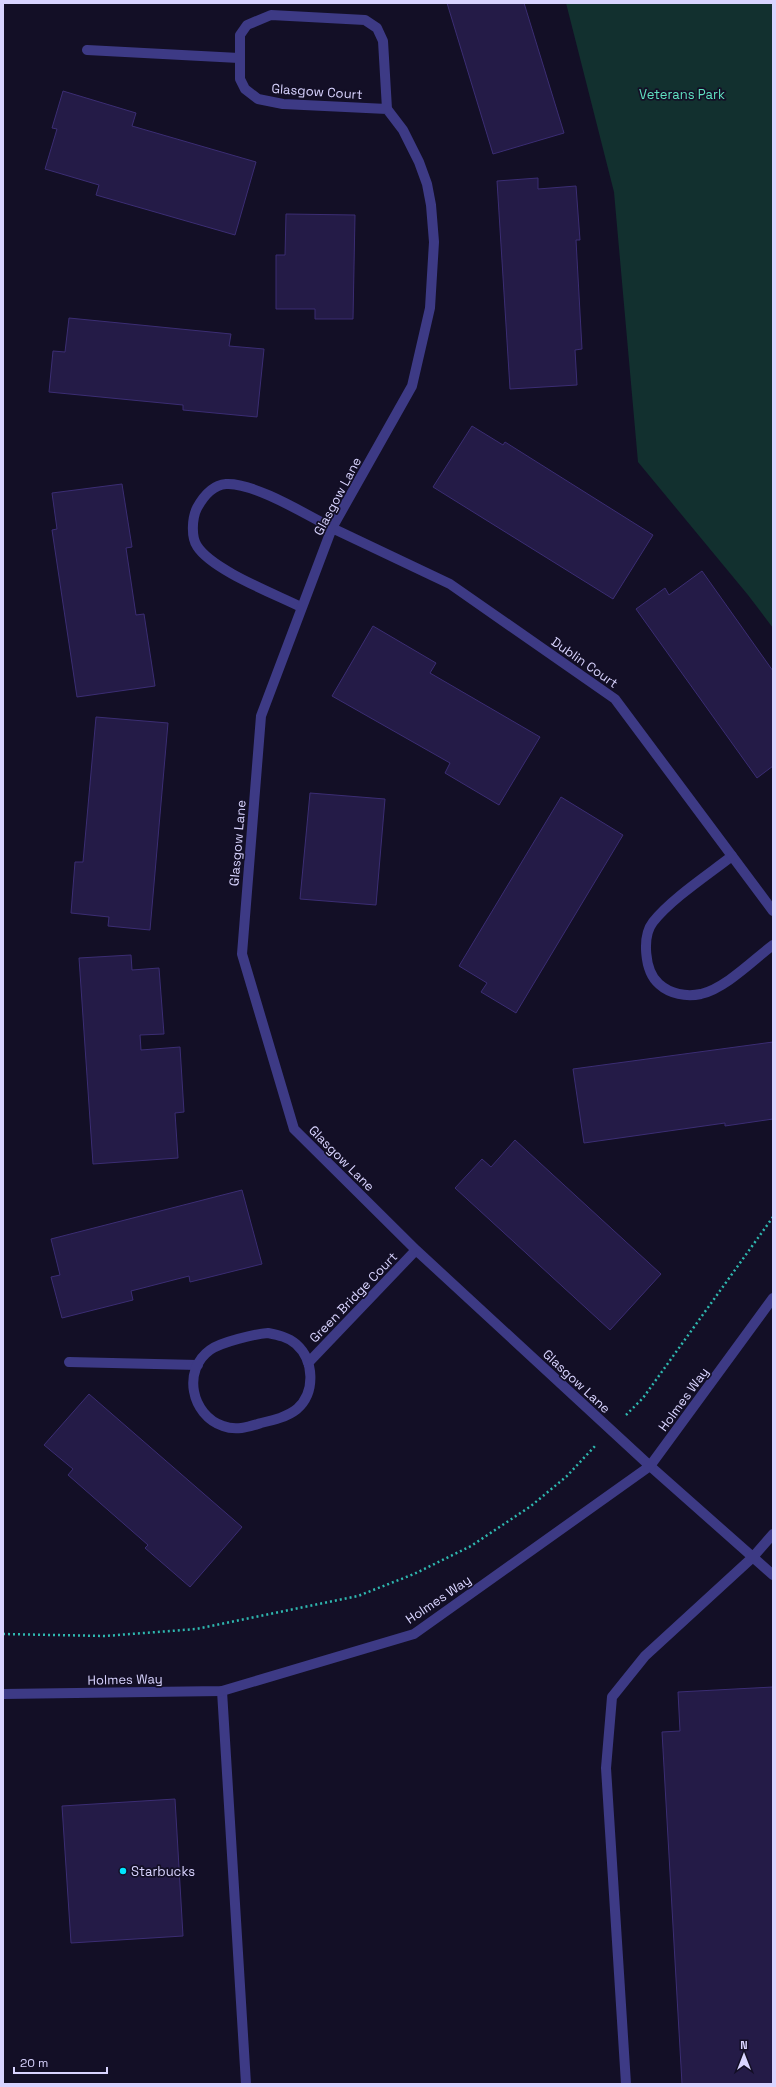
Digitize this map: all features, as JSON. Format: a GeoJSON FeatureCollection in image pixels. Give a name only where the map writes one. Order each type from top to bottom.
{"type":"FeatureCollection","features":[{"type":"Feature","properties":{"kind":"street","name":"Glasgow Court"},"geometry":{"type":"LineString","coordinates":[[271,15],[365,20],[377,28],[383,41],[387,109],[282,104],[258,99],[245,89],[240,79],[240,35],[247,25],[271,15]]}},
{"type":"Feature","properties":{"kind":"street"},"geometry":{"type":"LineString","coordinates":[[87,50],[239,58]]}},
{"type":"Feature","properties":{"kind":"street","name":"Glasgow Lane"},"geometry":{"type":"LineString","coordinates":[[387,109],[403,130],[419,162],[427,184],[431,205],[434,242],[430,308],[412,386],[332,528],[261,716],[242,954],[294,1129],[416,1250],[650,1466],[773,1575]]}},
{"type":"Feature","properties":{"kind":"street","name":"Dublin Court"},"geometry":{"type":"LineString","coordinates":[[301,607],[220,566],[207,557],[196,546],[193,530],[194,514],[201,501],[212,489],[226,484],[256,490],[450,584],[615,699],[773,911]]}},
{"type":"Feature","properties":{"kind":"street"},"geometry":{"type":"LineString","coordinates":[[732,856],[678,898],[653,922],[645,941],[648,964],[658,983],[677,995],[701,994],[720,986],[773,944]]}},
{"type":"Feature","properties":{"kind":"street","name":"Green Bridge Court"},"geometry":{"type":"LineString","coordinates":[[308,1363],[416,1250]]}},
{"type":"Feature","properties":{"kind":"street","name":"Holmes Way"},"geometry":{"type":"LineString","coordinates":[[3,1694],[222,1691],[414,1634],[650,1466],[773,1298]]}},
{"type":"Feature","properties":{"kind":"street","name":"Green Bridge Court"},"geometry":{"type":"LineString","coordinates":[[268,1333],[283,1336],[296,1343],[305,1355],[308,1363],[311,1383],[306,1396],[298,1408],[286,1416],[243,1428],[229,1428],[216,1423],[204,1414],[197,1402],[193,1389],[194,1374],[198,1365],[211,1350],[254,1334],[268,1333]]}},
{"type":"Feature","properties":{"kind":"street"},"geometry":{"type":"LineString","coordinates":[[69,1362],[198,1365]]}},
{"type":"Feature","properties":{"kind":"street"},"geometry":{"type":"LineString","coordinates":[[626,2084],[606,1768],[612,1697],[645,1656],[753,1557],[773,1534]]}},
{"type":"Feature","properties":{"kind":"street"},"geometry":{"type":"LineString","coordinates":[[222,1691],[246,2084]]}},
{"type":"Feature","properties":{"kind":"path"},"geometry":{"type":"LineString","coordinates":[[3,1634],[105,1636],[196,1630],[358,1596],[414,1574],[471,1546],[531,1506],[567,1476],[643,1398],[773,1217]]}},
{"type":"Feature","properties":{"kind":"green space","name":"Veterans Park"},"geometry":{"type":"Polygon","coordinates":[[[566,3],[773,3],[773,628],[748,595],[638,462],[614,192],[566,3]]]}},
{"type":"Feature","properties":{"kind":"building"},"geometry":{"type":"Polygon","coordinates":[[[447,3],[524,3],[564,133],[493,154],[447,3]]]}},
{"type":"Feature","properties":{"kind":"building"},"geometry":{"type":"Polygon","coordinates":[[[63,91],[136,113],[132,126],[256,162],[235,235],[96,195],[99,185],[45,169],[57,129],[52,128],[63,91]]]}},
{"type":"Feature","properties":{"kind":"building"},"geometry":{"type":"Polygon","coordinates":[[[538,178],[538,189],[576,186],[580,240],[576,240],[582,349],[575,350],[577,385],[510,389],[497,181],[538,178]]]}},
{"type":"Feature","properties":{"kind":"building"},"geometry":{"type":"Polygon","coordinates":[[[286,214],[355,215],[353,319],[315,319],[315,309],[276,309],[276,255],[285,255],[286,214]]]}},
{"type":"Feature","properties":{"kind":"building"},"geometry":{"type":"Polygon","coordinates":[[[69,318],[231,334],[229,346],[264,349],[257,417],[183,410],[183,405],[49,392],[53,351],[65,352],[69,318]]]}},
{"type":"Feature","properties":{"kind":"building"},"geometry":{"type":"Polygon","coordinates":[[[472,426],[503,445],[505,442],[653,535],[613,599],[433,487],[472,426]]]}},
{"type":"Feature","properties":{"kind":"building"},"geometry":{"type":"Polygon","coordinates":[[[122,484],[132,547],[126,548],[136,615],[144,614],[155,686],[77,697],[52,530],[57,529],[52,493],[122,484]]]}},
{"type":"Feature","properties":{"kind":"building"},"geometry":{"type":"Polygon","coordinates":[[[702,571],[773,671],[773,766],[757,778],[636,609],[665,588],[669,595],[702,571]]]}},
{"type":"Feature","properties":{"kind":"building"},"geometry":{"type":"Polygon","coordinates":[[[373,626],[436,663],[430,673],[540,737],[499,805],[445,773],[450,763],[332,696],[373,626]]]}},
{"type":"Feature","properties":{"kind":"building"},"geometry":{"type":"Polygon","coordinates":[[[96,717],[168,723],[150,930],[108,926],[109,917],[71,913],[75,862],[83,862],[96,717]]]}},
{"type":"Feature","properties":{"kind":"building"},"geometry":{"type":"Polygon","coordinates":[[[310,793],[385,799],[376,905],[300,899],[310,793]]]}},
{"type":"Feature","properties":{"kind":"building"},"geometry":{"type":"Polygon","coordinates":[[[561,797],[623,835],[516,1013],[481,992],[487,983],[459,966],[561,797]]]}},
{"type":"Feature","properties":{"kind":"building"},"geometry":{"type":"Polygon","coordinates":[[[131,955],[132,970],[159,968],[164,1034],[140,1035],[141,1050],[180,1047],[184,1112],[175,1113],[178,1158],[93,1164],[79,958],[131,955]]]}},
{"type":"Feature","properties":{"kind":"building"},"geometry":{"type":"Polygon","coordinates":[[[773,1042],[773,1119],[725,1126],[725,1123],[584,1143],[573,1069],[773,1042]]]}},
{"type":"Feature","properties":{"kind":"building"},"geometry":{"type":"Polygon","coordinates":[[[515,1140],[661,1274],[610,1330],[455,1188],[482,1159],[491,1167],[515,1140]]]}},
{"type":"Feature","properties":{"kind":"building"},"geometry":{"type":"Polygon","coordinates":[[[242,1190],[262,1264],[190,1282],[189,1276],[131,1291],[133,1300],[62,1318],[51,1277],[60,1275],[51,1239],[242,1190]]]}},
{"type":"Feature","properties":{"kind":"building"},"geometry":{"type":"Polygon","coordinates":[[[89,1394],[242,1527],[190,1587],[145,1548],[148,1545],[68,1475],[73,1469],[44,1445],[89,1394]]]}},
{"type":"Feature","properties":{"kind":"building"},"geometry":{"type":"Polygon","coordinates":[[[773,1687],[773,2084],[682,2084],[662,1732],[680,1731],[678,1692],[773,1687]]]}},
{"type":"Feature","properties":{"kind":"building","name":"Starbucks"},"geometry":{"type":"Polygon","coordinates":[[[175,1799],[183,1936],[71,1943],[62,1806],[175,1799]]]}},
{"type":"Feature","properties":{"kind":"place","name":"Starbucks"},"geometry":{"type":"Point","coordinates":[123,1871]}}]}
